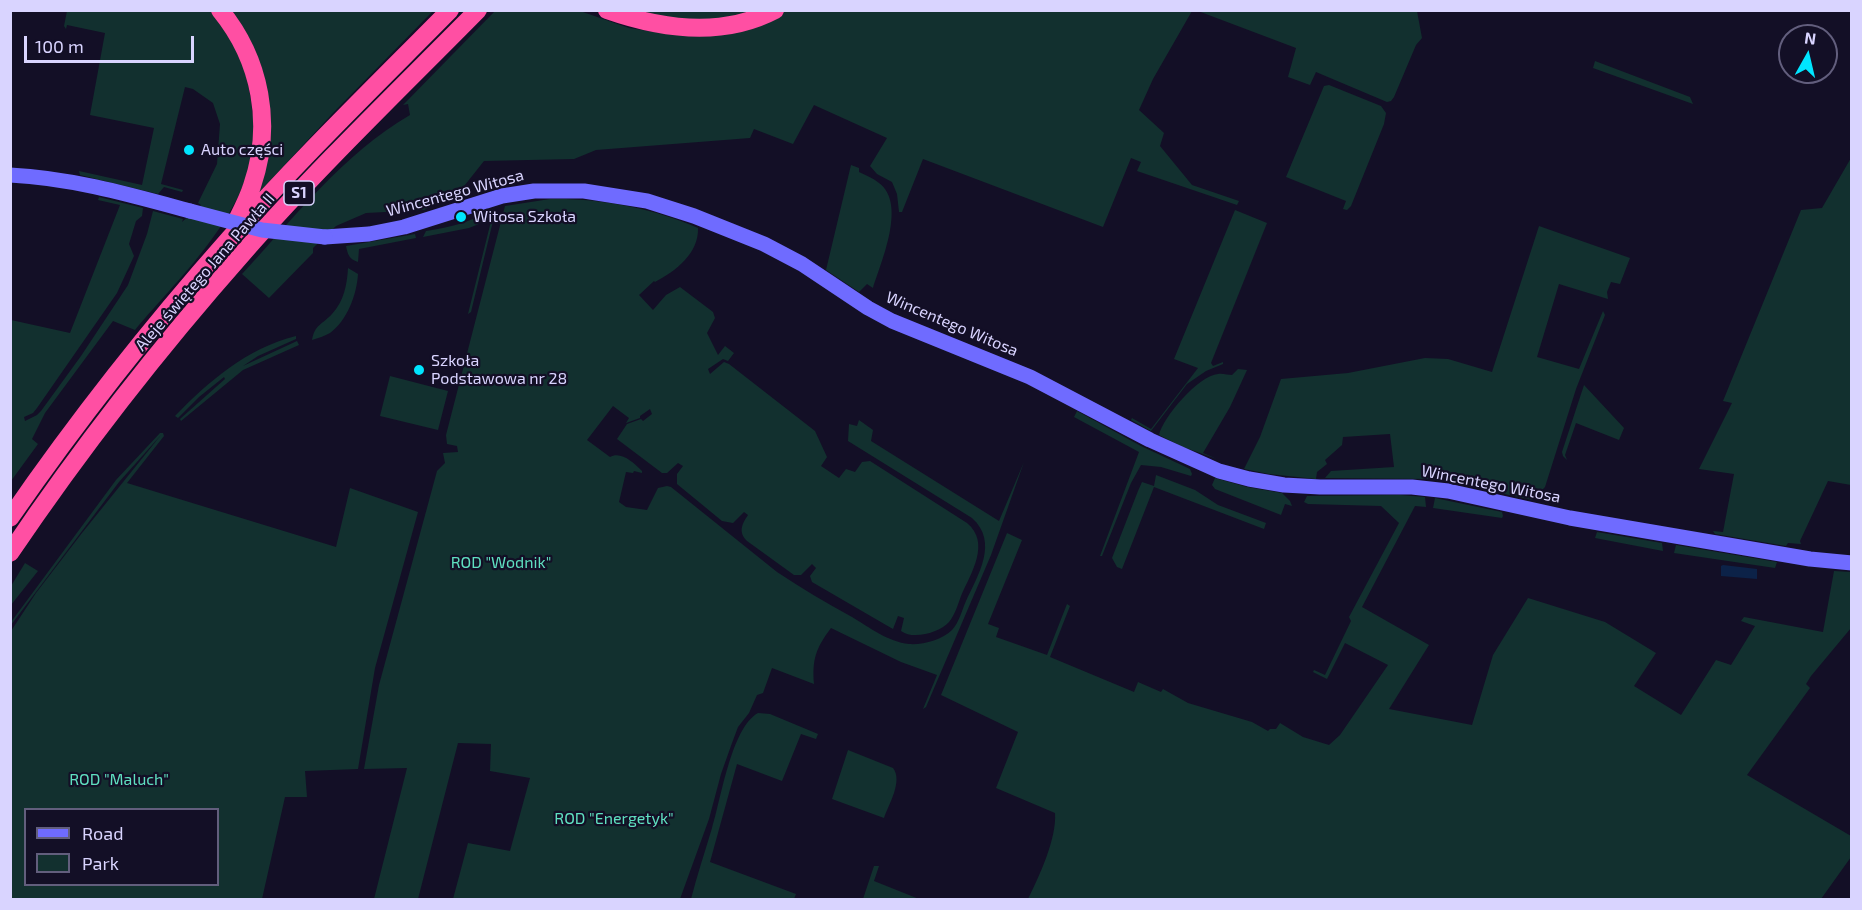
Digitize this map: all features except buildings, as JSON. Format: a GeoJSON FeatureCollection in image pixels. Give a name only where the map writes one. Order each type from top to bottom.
{"type":"FeatureCollection","features":[{"type":"Feature","properties":{"kind":"highway"},"geometry":{"type":"LineString","coordinates":[[220,10],[234,28],[251,62],[262,114],[262,146],[252,186],[228,239]]}},
{"type":"Feature","properties":{"kind":"highway","name":"S1"},"geometry":{"type":"LineString","coordinates":[[228,239],[450,10]]}},
{"type":"Feature","properties":{"kind":"highway","name":"Aleje świętego Jana Pawła II"},"geometry":{"type":"LineString","coordinates":[[10,553],[132,386],[244,252],[328,162],[478,10]]}},
{"type":"Feature","properties":{"kind":"highway"},"geometry":{"type":"LineString","coordinates":[[607,10],[668,27],[708,28],[748,21],[776,10]]}},
{"type":"Feature","properties":{"kind":"highway","name":"Aleje świętego Jana Pawła II"},"geometry":{"type":"LineString","coordinates":[[10,518],[112,380],[228,239]]}},
{"type":"Feature","properties":{"kind":"street","name":"Wincentego Witosa"},"geometry":{"type":"LineString","coordinates":[[10,175],[81,184],[262,231],[325,237],[369,234],[404,227],[502,196],[534,191],[584,191],[639,200],[694,216],[764,244],[802,264],[868,308],[892,321],[1046,384],[1168,450],[1219,471],[1284,485],[1412,487],[1448,491],[1570,518],[1810,559],[1851,562]]}},
{"type":"Feature","properties":{"kind":"green space"},"geometry":{"type":"Polygon","coordinates":[[[786,10],[1192,11],[1153,79],[1139,110],[1164,133],[1160,146],[1192,185],[1239,201],[1237,205],[1137,171],[1141,162],[1131,158],[1103,227],[923,159],[902,212],[899,212],[897,194],[892,182],[877,174],[870,166],[887,138],[814,105],[793,144],[754,129],[750,138],[596,150],[574,159],[484,161],[457,195],[424,210],[366,213],[336,226],[313,248],[313,253],[269,298],[242,274],[342,167],[386,130],[410,115],[408,104],[403,105],[495,11],[580,11],[629,28],[662,33],[778,15],[786,10]]]}},
{"type":"Feature","properties":{"kind":"green space"},"geometry":{"type":"Polygon","coordinates":[[[67,11],[211,11],[232,41],[242,64],[249,89],[255,133],[251,162],[242,189],[212,240],[135,330],[113,321],[45,413],[32,439],[38,444],[11,481],[11,320],[70,333],[120,205],[98,200],[99,197],[143,208],[142,216],[136,221],[129,244],[134,256],[117,293],[37,408],[33,413],[24,417],[25,421],[41,411],[128,285],[153,211],[183,219],[182,222],[201,205],[198,203],[217,164],[220,124],[213,103],[193,89],[185,87],[161,184],[183,190],[182,192],[164,187],[158,194],[80,175],[79,171],[142,185],[154,128],[90,115],[105,33],[67,25],[66,29],[64,26],[67,11]]]}},
{"type":"Feature","properties":{"kind":"green space"},"geometry":{"type":"Polygon","coordinates":[[[226,11],[433,11],[253,199],[269,144],[226,11]]]}},
{"type":"Feature","properties":{"kind":"green space"},"geometry":{"type":"Polygon","coordinates":[[[617,11],[755,11],[721,19],[691,22],[617,11]]]}},
{"type":"Feature","properties":{"kind":"green space"},"geometry":{"type":"Polygon","coordinates":[[[1198,11],[1417,11],[1422,38],[1416,45],[1394,97],[1387,102],[1316,72],[1310,85],[1288,77],[1296,48],[1198,11]]]}},
{"type":"Feature","properties":{"kind":"green space"},"geometry":{"type":"Polygon","coordinates":[[[1595,61],[1690,97],[1693,104],[1593,68],[1595,61]]]}},
{"type":"Feature","properties":{"kind":"green space"},"geometry":{"type":"Polygon","coordinates":[[[1329,85],[1381,106],[1386,113],[1384,124],[1351,206],[1347,210],[1343,209],[1346,201],[1286,177],[1324,86],[1329,85]]]}},
{"type":"Feature","properties":{"kind":"green space"},"geometry":{"type":"Polygon","coordinates":[[[1851,158],[1851,485],[1828,481],[1800,541],[1801,544],[1788,543],[1786,546],[1715,534],[1713,531],[1723,532],[1734,474],[1699,469],[1732,403],[1723,401],[1801,210],[1822,208],[1851,158]]]}},
{"type":"Feature","properties":{"kind":"green space"},"geometry":{"type":"Polygon","coordinates":[[[851,165],[859,168],[859,172],[879,183],[887,192],[892,219],[886,249],[873,288],[867,284],[859,292],[826,270],[851,165]]]}},
{"type":"Feature","properties":{"kind":"green space"},"geometry":{"type":"Polygon","coordinates":[[[550,199],[607,202],[663,215],[698,228],[695,245],[685,260],[671,272],[654,281],[639,295],[653,310],[666,295],[680,287],[713,312],[715,318],[707,333],[718,355],[725,346],[734,353],[728,361],[723,359],[708,369],[710,374],[724,362],[729,364],[815,431],[827,457],[821,466],[839,478],[846,469],[855,472],[862,462],[870,461],[967,523],[978,540],[977,558],[955,613],[945,626],[926,634],[906,634],[901,631],[904,618],[898,616],[893,629],[812,582],[810,576],[816,568],[812,564],[801,575],[794,575],[747,541],[742,528],[748,515],[744,512],[733,523],[722,521],[677,484],[677,474],[683,466],[678,463],[667,473],[662,473],[617,439],[627,424],[641,419],[643,421],[652,414],[650,409],[640,418],[626,423],[629,418],[613,406],[587,440],[610,457],[623,456],[642,471],[642,473],[626,472],[619,502],[626,507],[647,510],[658,488],[671,487],[795,584],[886,637],[901,643],[920,644],[943,637],[957,624],[984,559],[984,537],[980,527],[972,518],[848,441],[849,424],[857,426],[859,420],[873,430],[871,441],[999,521],[1024,462],[991,555],[926,707],[923,709],[937,675],[901,662],[831,628],[816,654],[814,684],[772,668],[763,693],[757,695],[749,713],[738,727],[721,774],[709,819],[680,899],[453,899],[468,843],[510,851],[530,778],[490,771],[491,744],[458,743],[418,899],[374,899],[407,768],[364,769],[379,685],[437,471],[445,463],[443,453],[458,452],[457,446],[447,444],[446,435],[505,206],[550,199]]]}},
{"type":"Feature","properties":{"kind":"green space"},"geometry":{"type":"Polygon","coordinates":[[[493,209],[494,217],[471,312],[468,314],[493,213],[479,224],[469,228],[423,237],[426,231],[461,223],[493,209]]]}},
{"type":"Feature","properties":{"kind":"green space"},"geometry":{"type":"Polygon","coordinates":[[[1235,210],[1267,223],[1211,363],[1213,366],[1223,362],[1223,364],[1206,371],[1187,384],[1151,431],[1131,420],[1132,418],[1151,429],[1198,368],[1174,359],[1235,210]]]}},
{"type":"Feature","properties":{"kind":"green space"},"geometry":{"type":"Polygon","coordinates":[[[1539,226],[1630,258],[1620,284],[1611,282],[1607,292],[1608,299],[1559,284],[1537,357],[1579,369],[1603,311],[1605,315],[1576,389],[1545,487],[1532,500],[1431,479],[1325,478],[1331,471],[1394,467],[1390,434],[1343,437],[1342,445],[1325,460],[1327,464],[1317,472],[1316,479],[1244,469],[1260,437],[1281,379],[1348,373],[1425,358],[1448,359],[1492,372],[1539,226]]]}},
{"type":"Feature","properties":{"kind":"green space"},"geometry":{"type":"Polygon","coordinates":[[[415,234],[416,238],[359,249],[358,262],[353,260],[347,252],[346,246],[415,234]]]}},
{"type":"Feature","properties":{"kind":"green space"},"geometry":{"type":"Polygon","coordinates":[[[348,268],[358,274],[356,290],[346,314],[336,328],[312,340],[317,328],[332,314],[342,298],[348,268]]]}},
{"type":"Feature","properties":{"kind":"green space"},"geometry":{"type":"Polygon","coordinates":[[[296,336],[296,339],[258,356],[243,366],[297,341],[299,345],[243,370],[181,421],[180,419],[225,379],[224,377],[178,418],[175,416],[229,368],[261,349],[296,336]]]}},
{"type":"Feature","properties":{"kind":"green space"},"geometry":{"type":"Polygon","coordinates":[[[1238,369],[1247,370],[1230,407],[1203,453],[1217,459],[1183,447],[1159,435],[1174,408],[1201,381],[1220,374],[1232,375],[1238,369]]]}},
{"type":"Feature","properties":{"kind":"green space"},"geometry":{"type":"Polygon","coordinates":[[[390,376],[448,391],[438,430],[380,416],[390,376]]]}},
{"type":"Feature","properties":{"kind":"green space"},"geometry":{"type":"Polygon","coordinates":[[[1584,385],[1624,428],[1619,440],[1576,423],[1565,455],[1567,460],[1562,452],[1584,385]]]}},
{"type":"Feature","properties":{"kind":"green space"},"geometry":{"type":"Polygon","coordinates":[[[1077,411],[1141,446],[1190,469],[1192,474],[1191,476],[1161,467],[1141,465],[1131,483],[1102,556],[1100,556],[1139,452],[1074,417],[1077,411]]]}},
{"type":"Feature","properties":{"kind":"green space","name":"ROD \"Maluch\""},"geometry":{"type":"Polygon","coordinates":[[[160,433],[164,436],[127,483],[336,547],[350,488],[418,512],[375,668],[358,769],[305,771],[307,797],[285,797],[262,899],[11,899],[11,631],[36,593],[161,435],[119,482],[11,625],[116,480],[160,433]]]}},
{"type":"Feature","properties":{"kind":"green space"},"geometry":{"type":"Polygon","coordinates":[[[1156,475],[1195,490],[1218,505],[1266,523],[1264,529],[1154,487],[1122,569],[1117,567],[1112,558],[1138,491],[1142,482],[1154,486],[1156,475]]]}},
{"type":"Feature","properties":{"kind":"green space"},"geometry":{"type":"Polygon","coordinates":[[[1215,478],[1282,493],[1292,506],[1285,504],[1281,515],[1215,489],[1212,485],[1215,478]]]}},
{"type":"Feature","properties":{"kind":"green space"},"geometry":{"type":"Polygon","coordinates":[[[1307,496],[1425,497],[1426,507],[1415,506],[1362,607],[1429,645],[1389,709],[1472,725],[1493,655],[1528,598],[1605,622],[1656,653],[1634,686],[1681,715],[1716,660],[1731,665],[1755,626],[1741,621],[1744,617],[1823,632],[1834,571],[1851,572],[1851,628],[1811,676],[1806,684],[1810,688],[1747,775],[1851,836],[1851,857],[1821,899],[1028,899],[1050,845],[1055,813],[996,788],[1018,732],[941,695],[1007,533],[1022,540],[988,624],[999,628],[996,637],[1047,655],[1067,604],[1070,606],[1050,657],[1134,692],[1138,682],[1161,692],[1163,689],[1188,703],[1252,722],[1268,731],[1276,729],[1280,723],[1303,737],[1329,745],[1340,735],[1388,665],[1345,643],[1327,679],[1313,672],[1314,670],[1325,675],[1351,621],[1349,617],[1399,523],[1381,506],[1304,502],[1307,496]]]}},
{"type":"Feature","properties":{"kind":"green space"},"geometry":{"type":"Polygon","coordinates":[[[1435,498],[1502,512],[1503,516],[1502,518],[1433,508],[1435,498]]]}},
{"type":"Feature","properties":{"kind":"green space"},"geometry":{"type":"Polygon","coordinates":[[[1597,532],[1662,543],[1663,551],[1595,538],[1597,532]]]}},
{"type":"Feature","properties":{"kind":"green space"},"geometry":{"type":"Polygon","coordinates":[[[1676,545],[1777,562],[1775,568],[1674,553],[1676,545]]]}},
{"type":"Feature","properties":{"kind":"green space"},"geometry":{"type":"Polygon","coordinates":[[[25,563],[38,571],[11,605],[11,586],[25,563]]]}},
{"type":"Feature","properties":{"kind":"green space"},"geometry":{"type":"Polygon","coordinates":[[[758,713],[770,714],[818,734],[816,739],[801,734],[782,781],[737,764],[710,862],[796,894],[794,899],[691,899],[734,749],[749,721],[758,713]]]}},
{"type":"Feature","properties":{"kind":"green space"},"geometry":{"type":"Polygon","coordinates":[[[848,750],[893,768],[896,773],[896,786],[884,818],[832,799],[848,750]]]}},
{"type":"Feature","properties":{"kind":"green space"},"geometry":{"type":"Polygon","coordinates":[[[874,866],[879,866],[874,881],[919,899],[863,899],[874,866]]]}},
{"type":"Feature","properties":{"kind":"water"},"geometry":{"type":"Polygon","coordinates":[[[1723,565],[1757,569],[1757,579],[1721,576],[1723,565]]]}},
{"type":"Feature","properties":{"kind":"place","name":"Auto części"},"geometry":{"type":"Point","coordinates":[189,150]}},
{"type":"Feature","properties":{"kind":"place","name":"Witosa Szkoła"},"geometry":{"type":"Point","coordinates":[461,217]}},
{"type":"Feature","properties":{"kind":"place","name":"Szkoła Podstawowa nr 28"},"geometry":{"type":"Point","coordinates":[419,370]}},
{"type":"Feature","properties":{"kind":"park label","name":"ROD \"Wodnik\""},"geometry":{"type":"Point","coordinates":[501,563]}},
{"type":"Feature","properties":{"kind":"park label","name":"ROD \"Energetyk\""},"geometry":{"type":"Point","coordinates":[614,819]}}]}
